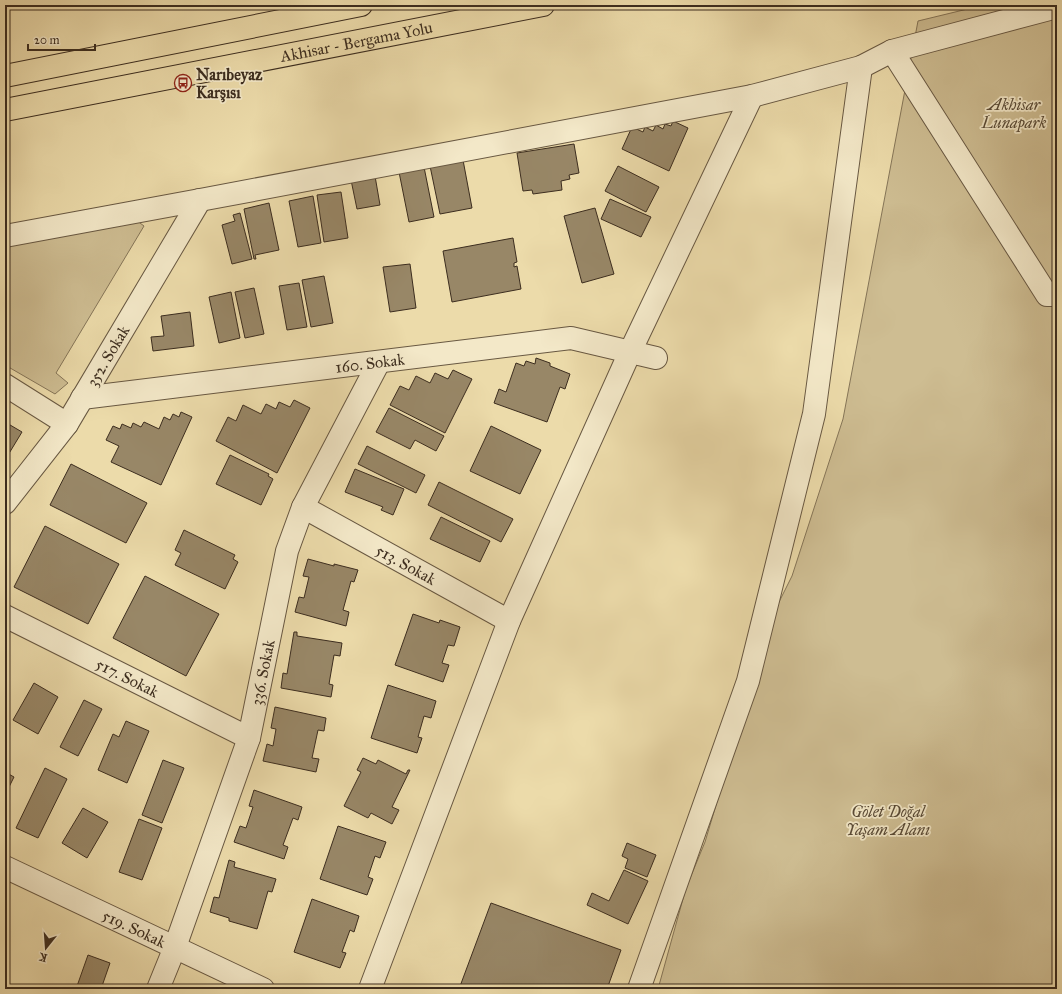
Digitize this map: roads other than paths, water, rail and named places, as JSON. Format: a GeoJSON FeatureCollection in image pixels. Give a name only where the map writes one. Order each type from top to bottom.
{"type":"FeatureCollection","features":[{"type":"Feature","properties":{"kind":"main road"},"geometry":{"type":"LineString","coordinates":[[5,76],[361,5]]}},
{"type":"Feature","properties":{"kind":"main road","name":"Akhisar - Bergama Yolu"},"geometry":{"type":"LineString","coordinates":[[5,110],[543,5]]}},
{"type":"Feature","properties":{"kind":"street"},"geometry":{"type":"LineString","coordinates":[[5,236],[752,96],[861,67],[892,51],[1057,7]]}},
{"type":"Feature","properties":{"kind":"street"},"geometry":{"type":"LineString","coordinates":[[892,51],[1048,294],[1057,295]]}},
{"type":"Feature","properties":{"kind":"street"},"geometry":{"type":"LineString","coordinates":[[639,989],[748,681],[814,414],[861,67]]}},
{"type":"Feature","properties":{"kind":"street"},"geometry":{"type":"LineString","coordinates":[[370,989],[509,621],[630,352],[752,96]]}},
{"type":"Feature","properties":{"kind":"street","name":"352. Sokak"},"geometry":{"type":"LineString","coordinates":[[5,503],[67,424],[200,200]]}},
{"type":"Feature","properties":{"kind":"street","name":"160. Sokak"},"geometry":{"type":"LineString","coordinates":[[82,398],[571,338],[656,358]]}},
{"type":"Feature","properties":{"kind":"street","name":"336. Sokak"},"geometry":{"type":"LineString","coordinates":[[158,989],[175,947],[249,738],[287,551],[303,507],[379,362]]}},
{"type":"Feature","properties":{"kind":"street"},"geometry":{"type":"LineString","coordinates":[[5,385],[67,424]]}},
{"type":"Feature","properties":{"kind":"street","name":"513. Sokak"},"geometry":{"type":"LineString","coordinates":[[303,507],[509,621]]}},
{"type":"Feature","properties":{"kind":"street","name":"517. Sokak"},"geometry":{"type":"LineString","coordinates":[[5,616],[249,738]]}},
{"type":"Feature","properties":{"kind":"street","name":"519. Sokak"},"geometry":{"type":"LineString","coordinates":[[5,866],[263,989]]}},
{"type":"Feature","properties":{"kind":"place","name":"Narıbeyaz Karşısı"},"geometry":{"type":"Point","coordinates":[183,83]}},
{"type":"Feature","properties":{"kind":"park label","name":"Akhisar Lunapark"},"geometry":{"type":"Point","coordinates":[1014,113]}},
{"type":"Feature","properties":{"kind":"park label","name":"Gölet Doğal Yaşam Alanı"},"geometry":{"type":"Point","coordinates":[888,820]}}]}
